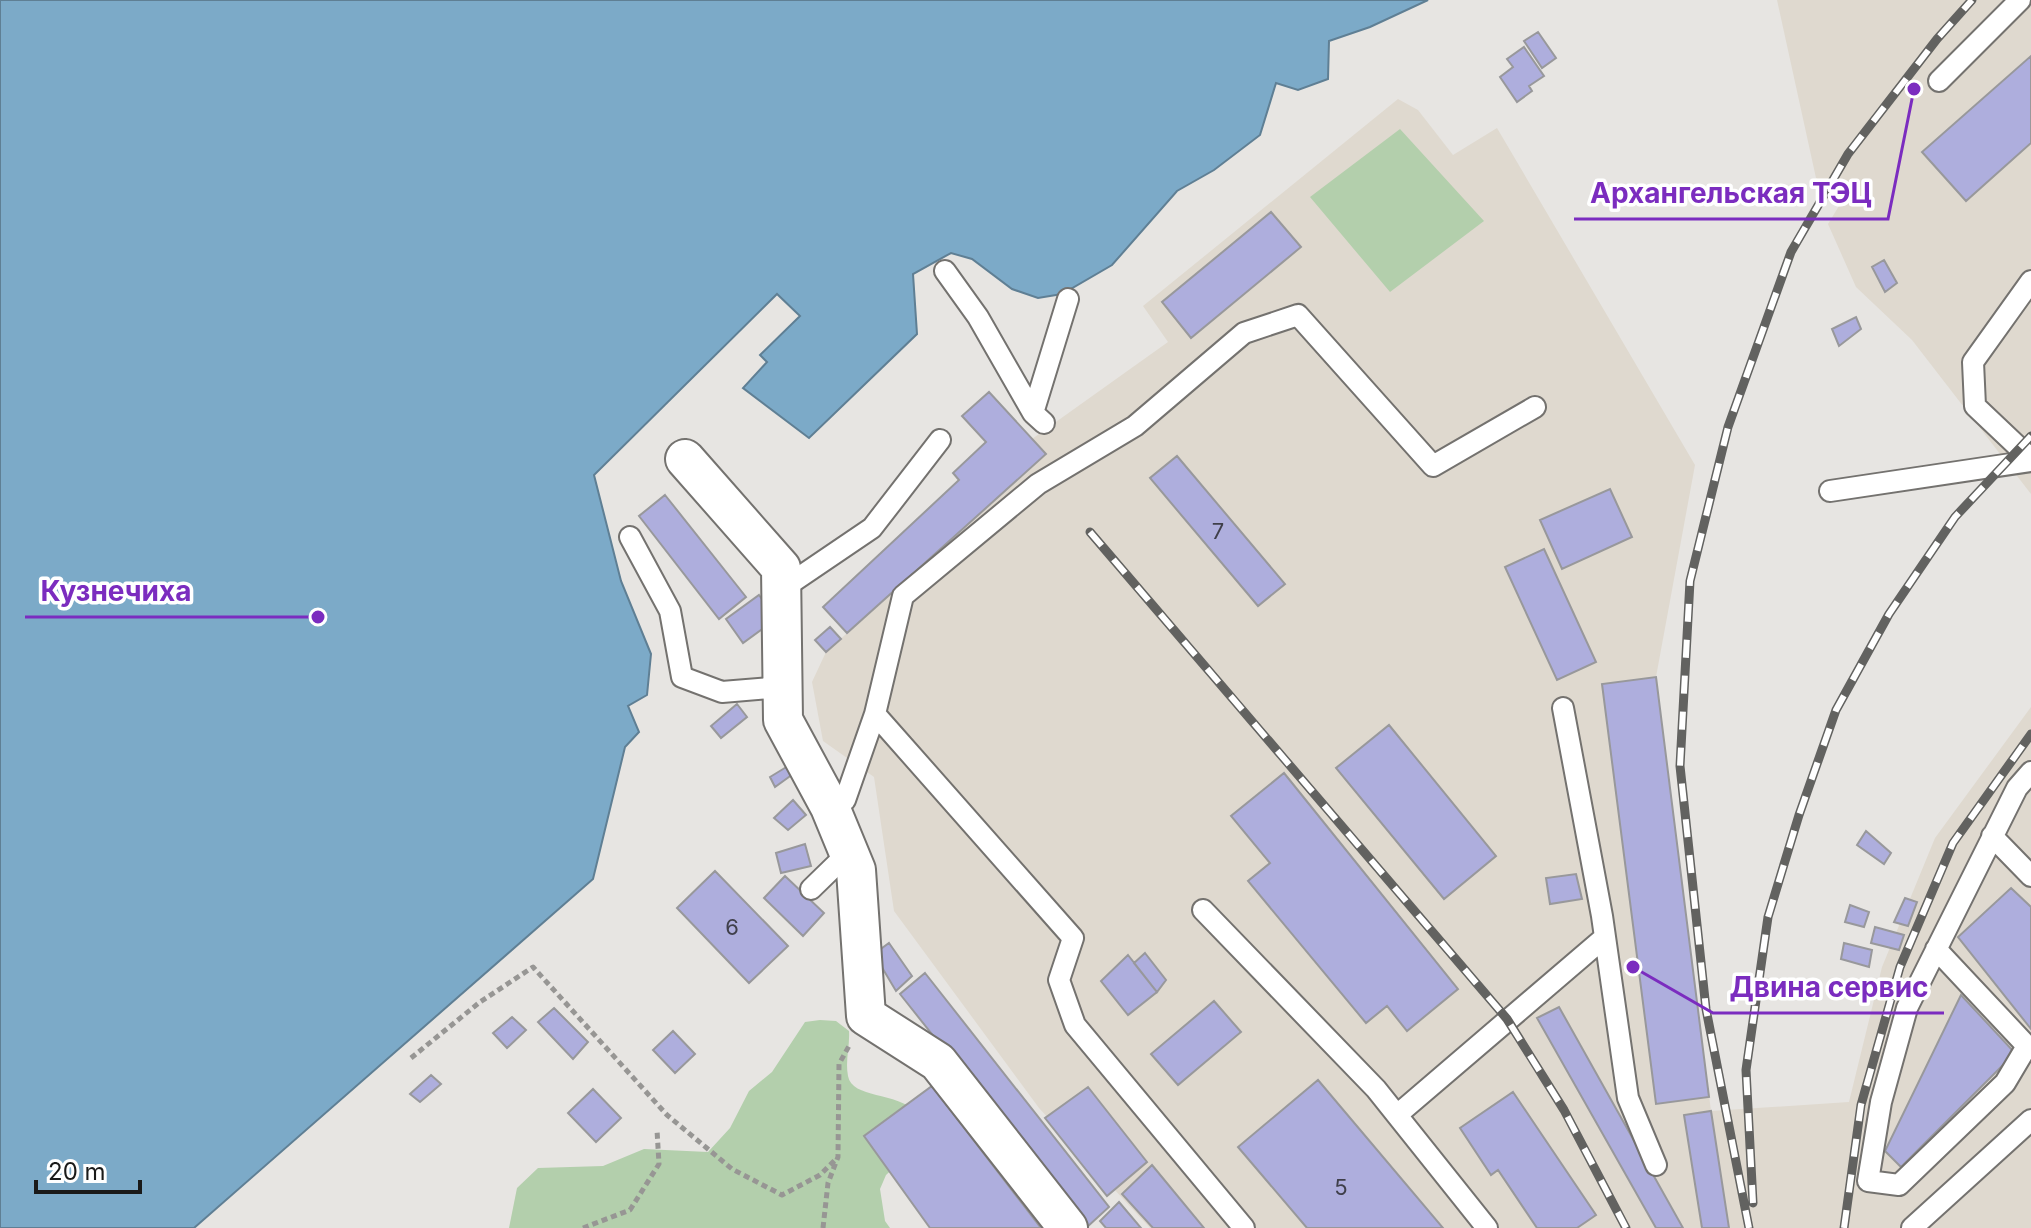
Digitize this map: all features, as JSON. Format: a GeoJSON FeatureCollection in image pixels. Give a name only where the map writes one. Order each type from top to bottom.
{"type":"FeatureCollection","features":[{"type":"Feature","properties":{"kind":"street"},"geometry":{"type":"LineString","coordinates":[[685,459],[781,568],[783,720],[830,807],[856,870],[866,1016],[938,1062],[1068,1228]]}},
{"type":"Feature","properties":{"kind":"lane"},"geometry":{"type":"LineString","coordinates":[[1939,81],[2020,0]]}},
{"type":"Feature","properties":{"kind":"lane"},"geometry":{"type":"LineString","coordinates":[[945,271],[978,317],[1038,418],[1068,299]]}},
{"type":"Feature","properties":{"kind":"lane"},"geometry":{"type":"LineString","coordinates":[[2031,281],[1973,362],[1975,406],[2031,460]]}},
{"type":"Feature","properties":{"kind":"lane"},"geometry":{"type":"LineString","coordinates":[[830,807],[845,800],[875,714],[903,596],[1038,484],[1135,426],[1244,333],[1298,315],[1433,466],[1535,407]]}},
{"type":"Feature","properties":{"kind":"lane"},"geometry":{"type":"LineString","coordinates":[[782,589],[872,528],[940,440]]}},
{"type":"Feature","properties":{"kind":"lane"},"geometry":{"type":"LineString","coordinates":[[1830,491],[2031,460]]}},
{"type":"Feature","properties":{"kind":"lane"},"geometry":{"type":"LineString","coordinates":[[630,537],[670,611],[682,677],[722,692],[781,687]]}},
{"type":"Feature","properties":{"kind":"lane"},"geometry":{"type":"LineString","coordinates":[[1563,708],[1605,937],[1628,1098],[1656,1165]]}},
{"type":"Feature","properties":{"kind":"lane"},"geometry":{"type":"LineString","coordinates":[[875,714],[1073,938],[1059,980],[1075,1025],[1244,1228]]}},
{"type":"Feature","properties":{"kind":"lane"},"geometry":{"type":"LineString","coordinates":[[1936,949],[2027,1046],[2005,1083],[1899,1185],[1868,1181],[1881,1102],[1907,1008],[1936,949],[1992,836],[2017,788],[2031,772]]}},
{"type":"Feature","properties":{"kind":"lane"},"geometry":{"type":"LineString","coordinates":[[1992,836],[2031,876]]}},
{"type":"Feature","properties":{"kind":"lane"},"geometry":{"type":"LineString","coordinates":[[811,889],[849,852]]}},
{"type":"Feature","properties":{"kind":"lane"},"geometry":{"type":"LineString","coordinates":[[1203,910],[1397,1115],[1487,1228]]}},
{"type":"Feature","properties":{"kind":"lane"},"geometry":{"type":"LineString","coordinates":[[1397,1115],[1605,937]]}},
{"type":"Feature","properties":{"kind":"lane"},"geometry":{"type":"LineString","coordinates":[[1912,1228],[2031,1120]]}},
{"type":"Feature","properties":{"kind":"path"},"geometry":{"type":"LineString","coordinates":[[411,1058],[480,1002],[533,967],[667,1115],[732,1169],[782,1195],[820,1175],[838,1157]]}},
{"type":"Feature","properties":{"kind":"path"},"geometry":{"type":"LineString","coordinates":[[823,1228],[828,1183],[838,1157],[839,1064],[866,1016]]}},
{"type":"Feature","properties":{"kind":"path"},"geometry":{"type":"LineString","coordinates":[[583,1228],[630,1210],[659,1164],[657,1130]]}},
{"type":"Feature","properties":{"kind":"shaded area"},"geometry":{"type":"Polygon","coordinates":[[[1777,0],[2031,0],[2031,494],[1912,340],[1856,287],[1828,224],[1845,196],[1816,178],[1777,0]]]}},
{"type":"Feature","properties":{"kind":"shaded area"},"geometry":{"type":"Polygon","coordinates":[[[1398,99],[1418,110],[1453,155],[1497,128],[1695,465],[1656,677],[1711,1111],[1849,1102],[1882,967],[1935,838],[2031,707],[2031,1228],[1150,1228],[1039,1108],[894,911],[874,777],[823,741],[812,682],[826,652],[1046,455],[1032,439],[1168,342],[1143,306],[1398,99]]]}},
{"type":"Feature","properties":{"kind":"green space"},"geometry":{"type":"Polygon","coordinates":[[[1400,129],[1484,221],[1390,292],[1310,197],[1400,129]]]}},
{"type":"Feature","properties":{"kind":"green space"},"geometry":{"type":"Polygon","coordinates":[[[836,1021],[849,1031],[847,1070],[851,1083],[866,1092],[898,1101],[918,1113],[898,1164],[886,1175],[880,1189],[885,1221],[890,1228],[509,1228],[517,1188],[538,1168],[603,1166],[644,1149],[708,1152],[730,1128],[749,1091],[772,1072],[805,1022],[836,1021]]]}},
{"type":"Feature","properties":{"kind":"water"},"geometry":{"type":"Polygon","coordinates":[[[0,0],[1428,0],[1370,27],[1329,41],[1328,79],[1298,90],[1276,83],[1260,135],[1214,170],[1177,191],[1112,265],[1062,294],[1038,298],[1012,289],[972,259],[951,253],[913,274],[917,334],[809,438],[743,388],[767,362],[760,355],[800,316],[777,294],[594,475],[621,581],[651,654],[647,695],[628,706],[639,732],[625,747],[593,879],[194,1228],[0,1228],[0,0]]]}},
{"type":"Feature","properties":{"kind":"building"},"geometry":{"type":"Polygon","coordinates":[[[1538,32],[1556,58],[1542,68],[1524,41],[1538,32]]]}},
{"type":"Feature","properties":{"kind":"building"},"geometry":{"type":"Polygon","coordinates":[[[1524,47],[1544,76],[1529,86],[1532,91],[1517,102],[1500,77],[1513,67],[1507,59],[1524,47]]]}},
{"type":"Feature","properties":{"kind":"building"},"geometry":{"type":"Polygon","coordinates":[[[2031,56],[2031,143],[1966,201],[1922,152],[2031,56]]]}},
{"type":"Feature","properties":{"kind":"building"},"geometry":{"type":"Polygon","coordinates":[[[1271,212],[1301,247],[1191,338],[1162,302],[1271,212]]]}},
{"type":"Feature","properties":{"kind":"building"},"geometry":{"type":"Polygon","coordinates":[[[1884,260],[1897,283],[1885,292],[1872,267],[1884,260]]]}},
{"type":"Feature","properties":{"kind":"building"},"geometry":{"type":"Polygon","coordinates":[[[1856,317],[1861,329],[1839,346],[1832,329],[1856,317]]]}},
{"type":"Feature","properties":{"kind":"building"},"geometry":{"type":"Polygon","coordinates":[[[989,392],[1046,454],[847,633],[823,607],[959,480],[953,473],[986,442],[962,416],[989,392]]]}},
{"type":"Feature","properties":{"kind":"building"},"geometry":{"type":"Polygon","coordinates":[[[1177,456],[1285,584],[1258,606],[1150,478],[1177,456]]]}},
{"type":"Feature","properties":{"kind":"building"},"geometry":{"type":"Polygon","coordinates":[[[1610,489],[1632,537],[1562,569],[1540,520],[1610,489]]]}},
{"type":"Feature","properties":{"kind":"building"},"geometry":{"type":"Polygon","coordinates":[[[665,495],[746,597],[719,619],[639,516],[665,495]]]}},
{"type":"Feature","properties":{"kind":"building"},"geometry":{"type":"Polygon","coordinates":[[[1544,549],[1596,662],[1557,680],[1505,567],[1544,549]]]}},
{"type":"Feature","properties":{"kind":"building"},"geometry":{"type":"Polygon","coordinates":[[[759,595],[776,619],[743,643],[726,619],[759,595]]]}},
{"type":"Feature","properties":{"kind":"building"},"geometry":{"type":"Polygon","coordinates":[[[830,627],[841,639],[826,652],[815,640],[830,627]]]}},
{"type":"Feature","properties":{"kind":"building"},"geometry":{"type":"Polygon","coordinates":[[[1656,677],[1709,1097],[1656,1104],[1602,684],[1656,677]]]}},
{"type":"Feature","properties":{"kind":"building"},"geometry":{"type":"Polygon","coordinates":[[[737,704],[747,717],[721,738],[711,726],[737,704]]]}},
{"type":"Feature","properties":{"kind":"building"},"geometry":{"type":"Polygon","coordinates":[[[1389,725],[1496,856],[1444,899],[1336,768],[1389,725]]]}},
{"type":"Feature","properties":{"kind":"building"},"geometry":{"type":"Polygon","coordinates":[[[788,766],[793,774],[775,787],[770,777],[788,766]]]}},
{"type":"Feature","properties":{"kind":"building"},"geometry":{"type":"Polygon","coordinates":[[[1284,773],[1458,989],[1407,1031],[1387,1006],[1366,1023],[1248,881],[1270,863],[1231,816],[1284,773]]]}},
{"type":"Feature","properties":{"kind":"building"},"geometry":{"type":"Polygon","coordinates":[[[793,800],[806,815],[788,830],[774,818],[793,800]]]}},
{"type":"Feature","properties":{"kind":"building"},"geometry":{"type":"Polygon","coordinates":[[[1866,831],[1891,853],[1884,864],[1857,845],[1866,831]]]}},
{"type":"Feature","properties":{"kind":"building"},"geometry":{"type":"Polygon","coordinates":[[[805,844],[811,866],[781,873],[776,853],[805,844]]]}},
{"type":"Feature","properties":{"kind":"building"},"geometry":{"type":"Polygon","coordinates":[[[715,871],[788,946],[749,983],[677,908],[715,871]]]}},
{"type":"Feature","properties":{"kind":"building"},"geometry":{"type":"Polygon","coordinates":[[[1576,874],[1582,899],[1550,904],[1546,878],[1576,874]]]}},
{"type":"Feature","properties":{"kind":"building"},"geometry":{"type":"Polygon","coordinates":[[[785,876],[824,913],[803,936],[764,898],[785,876]]]}},
{"type":"Feature","properties":{"kind":"building"},"geometry":{"type":"Polygon","coordinates":[[[2011,888],[2031,907],[2031,1029],[1958,937],[2011,888]]]}},
{"type":"Feature","properties":{"kind":"building"},"geometry":{"type":"Polygon","coordinates":[[[1905,898],[1917,902],[1908,926],[1894,922],[1905,898]]]}},
{"type":"Feature","properties":{"kind":"building"},"geometry":{"type":"Polygon","coordinates":[[[1850,905],[1869,912],[1864,927],[1845,922],[1850,905]]]}},
{"type":"Feature","properties":{"kind":"building"},"geometry":{"type":"Polygon","coordinates":[[[1875,927],[1904,935],[1899,950],[1871,943],[1875,927]]]}},
{"type":"Feature","properties":{"kind":"building"},"geometry":{"type":"Polygon","coordinates":[[[889,943],[912,976],[896,991],[874,954],[889,943]]]}},
{"type":"Feature","properties":{"kind":"building"},"geometry":{"type":"Polygon","coordinates":[[[1844,943],[1872,950],[1869,967],[1841,959],[1844,943]]]}},
{"type":"Feature","properties":{"kind":"building"},"geometry":{"type":"Polygon","coordinates":[[[1145,953],[1166,980],[1157,992],[1134,963],[1145,953]]]}},
{"type":"Feature","properties":{"kind":"building"},"geometry":{"type":"Polygon","coordinates":[[[1128,955],[1157,992],[1128,1015],[1101,981],[1128,955]]]}},
{"type":"Feature","properties":{"kind":"building"},"geometry":{"type":"Polygon","coordinates":[[[925,973],[1109,1207],[1086,1228],[900,994],[925,973]]]}},
{"type":"Feature","properties":{"kind":"building"},"geometry":{"type":"Polygon","coordinates":[[[1961,995],[2015,1053],[1901,1167],[1885,1151],[1961,995]]]}},
{"type":"Feature","properties":{"kind":"building"},"geometry":{"type":"Polygon","coordinates":[[[1214,1001],[1241,1032],[1178,1085],[1151,1054],[1214,1001]]]}},
{"type":"Feature","properties":{"kind":"building"},"geometry":{"type":"Polygon","coordinates":[[[1559,1007],[1683,1228],[1656,1228],[1537,1018],[1559,1007]]]}},
{"type":"Feature","properties":{"kind":"building"},"geometry":{"type":"Polygon","coordinates":[[[554,1008],[588,1042],[573,1059],[538,1022],[554,1008]]]}},
{"type":"Feature","properties":{"kind":"building"},"geometry":{"type":"Polygon","coordinates":[[[512,1017],[526,1030],[507,1048],[493,1033],[512,1017]]]}},
{"type":"Feature","properties":{"kind":"building"},"geometry":{"type":"Polygon","coordinates":[[[673,1031],[695,1054],[675,1073],[653,1050],[673,1031]]]}},
{"type":"Feature","properties":{"kind":"building"},"geometry":{"type":"Polygon","coordinates":[[[431,1075],[441,1084],[420,1102],[410,1094],[431,1075]]]}},
{"type":"Feature","properties":{"kind":"building"},"geometry":{"type":"Polygon","coordinates":[[[1318,1080],[1443,1228],[1307,1228],[1238,1147],[1318,1080]]]}},
{"type":"Feature","properties":{"kind":"building"},"geometry":{"type":"Polygon","coordinates":[[[932,1086],[1041,1228],[930,1228],[864,1136],[932,1086]]]}},
{"type":"Feature","properties":{"kind":"building"},"geometry":{"type":"Polygon","coordinates":[[[1088,1087],[1147,1162],[1107,1196],[1045,1118],[1088,1087]]]}},
{"type":"Feature","properties":{"kind":"building"},"geometry":{"type":"Polygon","coordinates":[[[593,1089],[621,1118],[596,1142],[568,1113],[593,1089]]]}},
{"type":"Feature","properties":{"kind":"building"},"geometry":{"type":"Polygon","coordinates":[[[1513,1092],[1596,1215],[1577,1228],[1537,1228],[1498,1170],[1491,1175],[1460,1128],[1513,1092]]]}},
{"type":"Feature","properties":{"kind":"building"},"geometry":{"type":"Polygon","coordinates":[[[1711,1111],[1729,1228],[1702,1228],[1684,1115],[1711,1111]]]}},
{"type":"Feature","properties":{"kind":"building"},"geometry":{"type":"Polygon","coordinates":[[[1152,1165],[1204,1228],[1153,1228],[1122,1194],[1152,1165]]]}},
{"type":"Feature","properties":{"kind":"building"},"geometry":{"type":"Polygon","coordinates":[[[1119,1202],[1141,1228],[1106,1228],[1100,1221],[1119,1202]]]}},
{"type":"Feature","properties":{"kind":"railway"},"geometry":{"type":"LineString","coordinates":[[1749,1228],[1706,1009],[1680,766],[1690,581],[1728,427],[1791,252],[1848,154],[1937,39],[1972,0]]}},
{"type":"Feature","properties":{"kind":"railway"},"geometry":{"type":"LineString","coordinates":[[1753,1203],[1746,1070],[1768,917],[1836,710],[1889,614],[1955,517],[2031,436]]}},
{"type":"Feature","properties":{"kind":"railway"},"geometry":{"type":"LineString","coordinates":[[1090,532],[1507,1019],[1564,1110],[1626,1228]]}},
{"type":"Feature","properties":{"kind":"railway"},"geometry":{"type":"LineString","coordinates":[[1844,1228],[1861,1105],[1900,967],[1953,843],[2031,734]]}},
{"type":"Feature","properties":{"kind":"place","name":"Архангельская ТЭЦ"},"geometry":{"type":"Point","coordinates":[1914,89]}},
{"type":"Feature","properties":{"kind":"place","name":"Кузнечиха"},"geometry":{"type":"Point","coordinates":[318,617]}},
{"type":"Feature","properties":{"kind":"place","name":"Двина сервис"},"geometry":{"type":"Point","coordinates":[1633,967]}}]}
